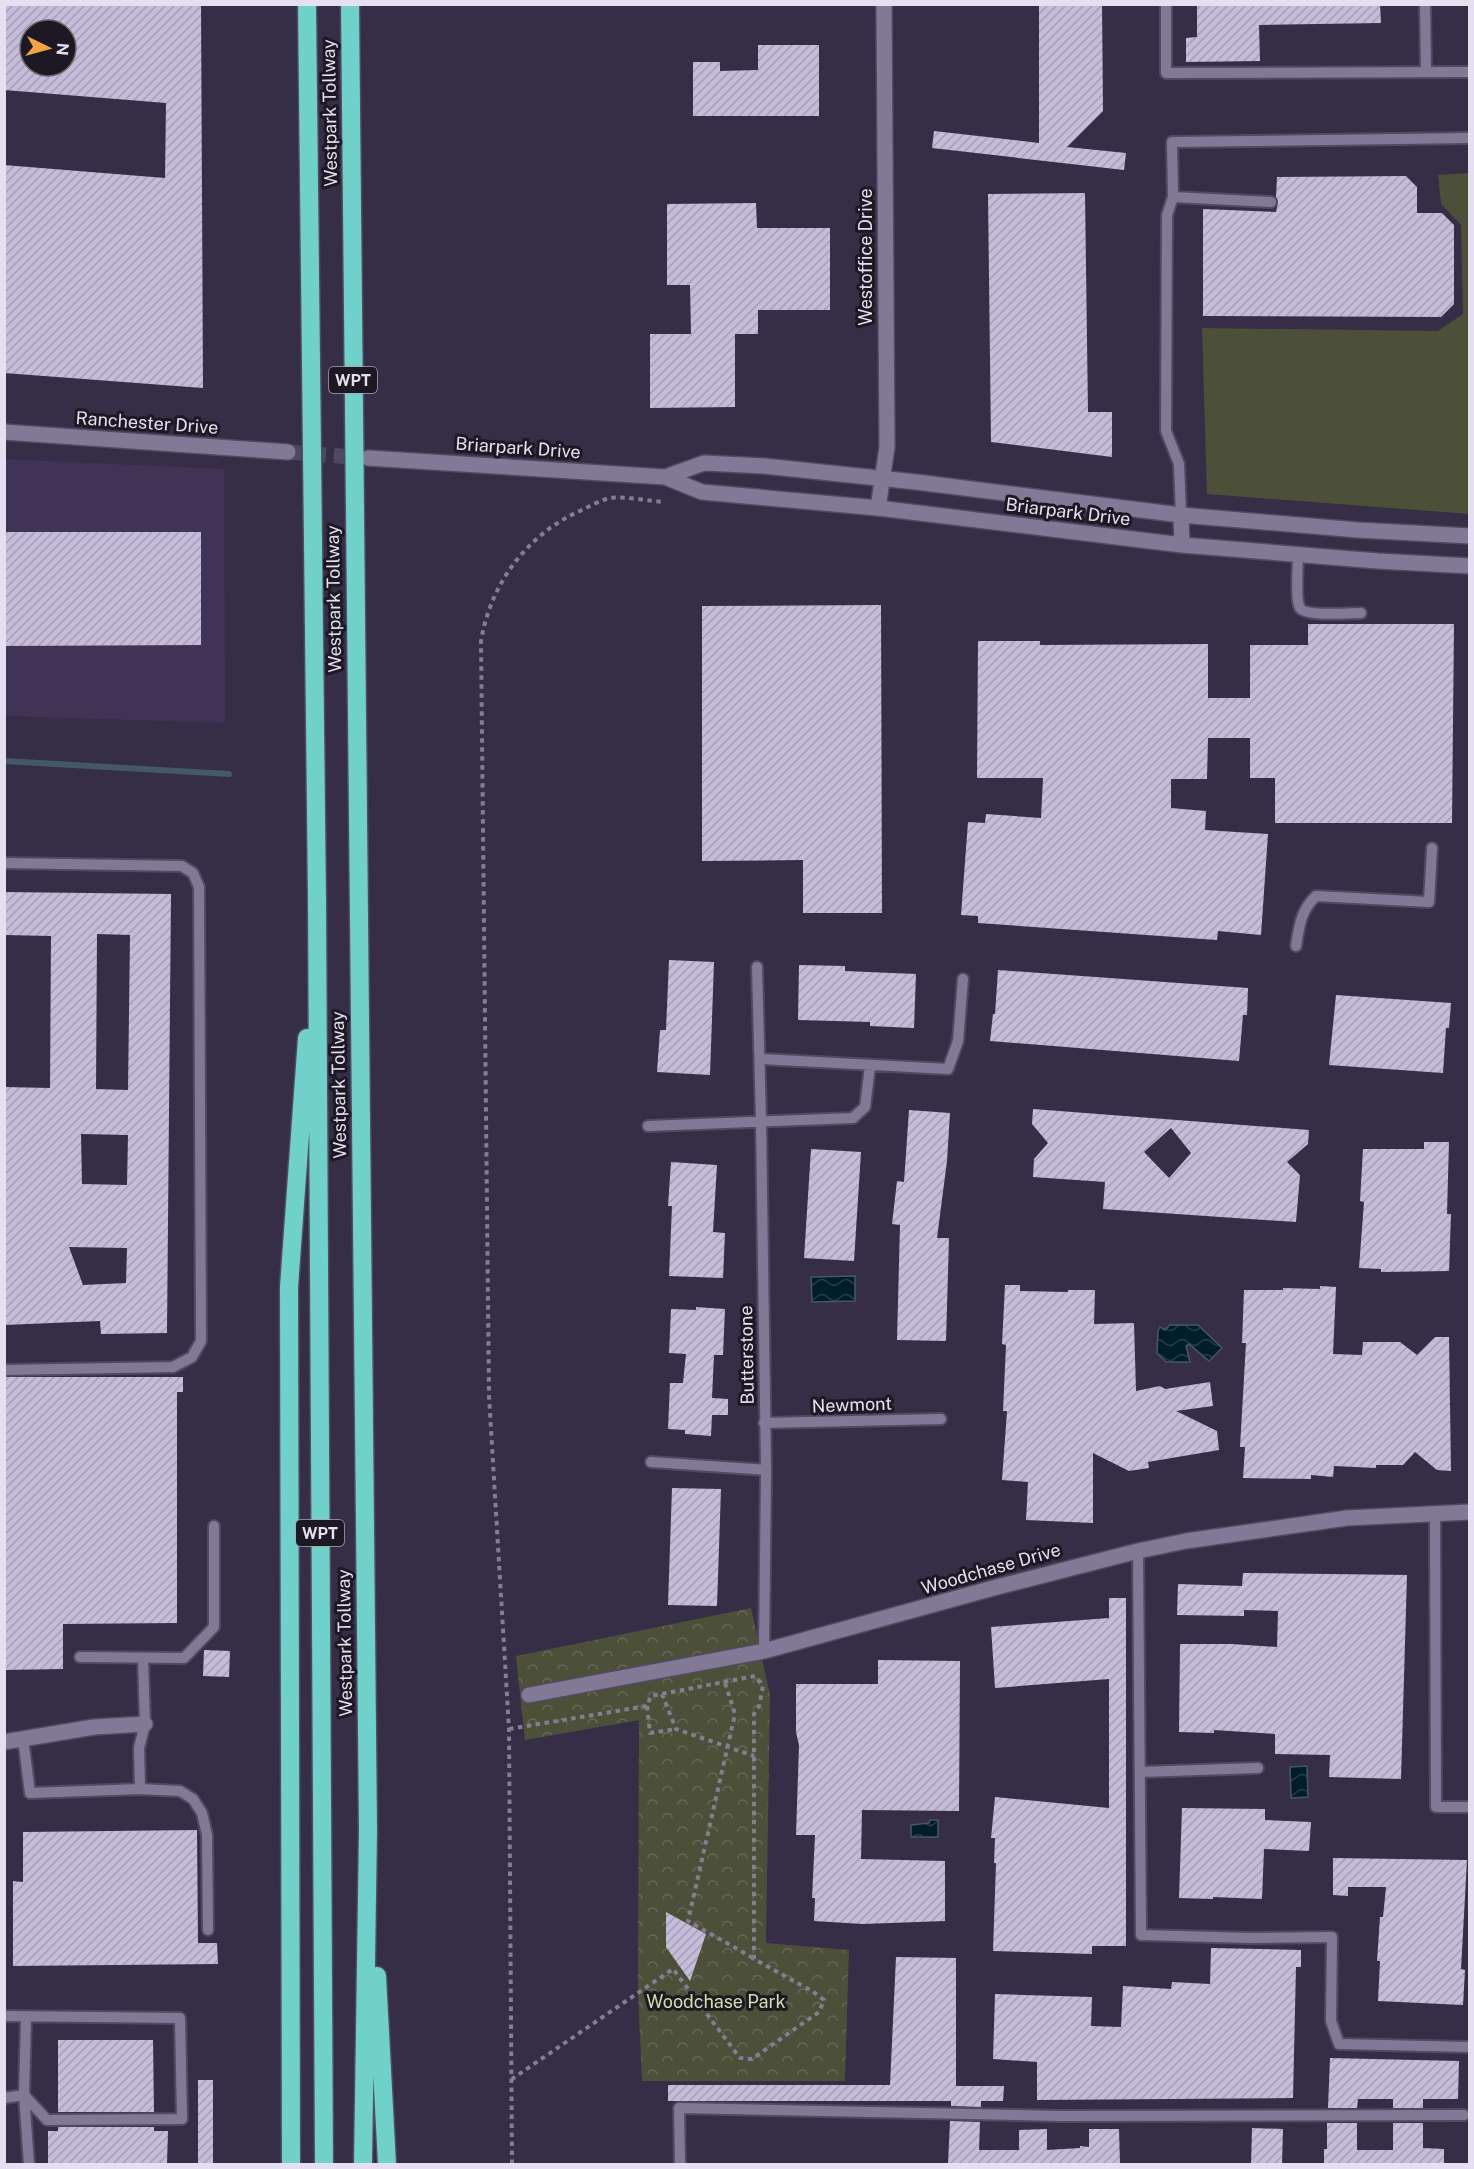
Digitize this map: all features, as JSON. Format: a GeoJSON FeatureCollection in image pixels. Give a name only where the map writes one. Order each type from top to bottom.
{"type":"FeatureCollection","features":[{"type":"Feature","properties":{"kind":"highway"},"geometry":{"type":"LineString","coordinates":[[296,4],[307,182]]}},
{"type":"Feature","properties":{"kind":"highway","name":"Westpark Tollway"},"geometry":{"type":"LineString","coordinates":[[307,4],[307,182],[317,901],[324,2164]]}},
{"type":"Feature","properties":{"kind":"highway","name":"Westpark Tollway"},"geometry":{"type":"LineString","coordinates":[[350,4],[368,1830],[363,2164]]}},
{"type":"Feature","properties":{"kind":"highway"},"geometry":{"type":"LineString","coordinates":[[291,2164],[289,1287],[317,901]]}},
{"type":"Feature","properties":{"kind":"highway"},"geometry":{"type":"LineString","coordinates":[[368,1830],[387,2164]]}},
{"type":"Feature","properties":{"kind":"street","name":"Westoffice Drive"},"geometry":{"type":"LineString","coordinates":[[878,508],[886,447],[884,4]]}},
{"type":"Feature","properties":{"kind":"street","name":"Ranchester Drive"},"geometry":{"type":"LineString","coordinates":[[4,432],[288,452]]}},
{"type":"Feature","properties":{"kind":"street","name":"Briarpark Drive"},"geometry":{"type":"LineString","coordinates":[[368,458],[665,477],[702,492],[878,508],[1182,545],[1470,566]]}},
{"type":"Feature","properties":{"kind":"street","name":"Briarpark Drive"},"geometry":{"type":"LineString","coordinates":[[665,477],[704,464],[764,466],[883,478],[1181,515],[1358,530],[1470,536]]}},
{"type":"Feature","properties":{"kind":"street"},"geometry":{"type":"LineString","coordinates":[[1181,515],[1182,545]]}},
{"type":"Feature","properties":{"kind":"street","name":"Woodchase Drive"},"geometry":{"type":"LineString","coordinates":[[529,1695],[764,1651],[997,1587],[1186,1541],[1347,1518],[1470,1512]]}},
{"type":"Feature","properties":{"kind":"street"},"geometry":{"type":"LineString","coordinates":[[4,1742],[94,1726],[145,1724]]}},
{"type":"Feature","properties":{"kind":"lane"},"geometry":{"type":"LineString","coordinates":[[1166,4],[1166,73],[1470,72]]}},
{"type":"Feature","properties":{"kind":"lane"},"geometry":{"type":"LineString","coordinates":[[1425,4],[1426,72]]}},
{"type":"Feature","properties":{"kind":"lane"},"geometry":{"type":"LineString","coordinates":[[1181,515],[1179,464],[1166,431],[1167,215],[1173,197],[1172,142],[1470,138]]}},
{"type":"Feature","properties":{"kind":"lane"},"geometry":{"type":"LineString","coordinates":[[1173,197],[1271,202]]}},
{"type":"Feature","properties":{"kind":"lane"},"geometry":{"type":"LineString","coordinates":[[1298,555],[1298,596],[1299,606],[1303,610],[1314,614],[1361,613]]}},
{"type":"Feature","properties":{"kind":"lane"},"geometry":{"type":"LineString","coordinates":[[1296,946],[1300,920],[1307,904],[1316,896],[1429,902],[1432,848]]}},
{"type":"Feature","properties":{"kind":"lane"},"geometry":{"type":"LineString","coordinates":[[4,863],[182,866],[193,873],[199,887],[201,1341],[192,1357],[173,1367],[4,1370]]}},
{"type":"Feature","properties":{"kind":"lane","name":"Butterstone"},"geometry":{"type":"LineString","coordinates":[[757,967],[766,1470],[764,1651]]}},
{"type":"Feature","properties":{"kind":"lane"},"geometry":{"type":"LineString","coordinates":[[760,1059],[948,1069],[958,1041],[963,979]]}},
{"type":"Feature","properties":{"kind":"lane"},"geometry":{"type":"LineString","coordinates":[[648,1126],[853,1118],[865,1107],[870,1066]]}},
{"type":"Feature","properties":{"kind":"lane","name":"Newmont"},"geometry":{"type":"LineString","coordinates":[[764,1423],[941,1419]]}},
{"type":"Feature","properties":{"kind":"lane"},"geometry":{"type":"LineString","coordinates":[[651,1462],[766,1470]]}},
{"type":"Feature","properties":{"kind":"lane"},"geometry":{"type":"LineString","coordinates":[[1435,1513],[1436,1807],[1470,1807]]}},
{"type":"Feature","properties":{"kind":"lane"},"geometry":{"type":"LineString","coordinates":[[80,1657],[184,1658],[214,1627],[214,1526]]}},
{"type":"Feature","properties":{"kind":"lane"},"geometry":{"type":"LineString","coordinates":[[1138,1551],[1141,1935],[1250,1938],[1332,1937],[1331,2021],[1339,2044],[1470,2047]]}},
{"type":"Feature","properties":{"kind":"lane"},"geometry":{"type":"LineString","coordinates":[[140,1789],[140,1748],[145,1724],[143,1658]]}},
{"type":"Feature","properties":{"kind":"lane"},"geometry":{"type":"LineString","coordinates":[[23,1738],[30,1793],[140,1789],[180,1791],[193,1799],[202,1813],[207,1835],[208,1930]]}},
{"type":"Feature","properties":{"kind":"lane"},"geometry":{"type":"LineString","coordinates":[[1140,1772],[1258,1768]]}},
{"type":"Feature","properties":{"kind":"lane"},"geometry":{"type":"LineString","coordinates":[[4,2016],[180,2018],[182,2119],[47,2120],[24,2095]]}},
{"type":"Feature","properties":{"kind":"lane"},"geometry":{"type":"LineString","coordinates":[[26,2017],[24,2095],[29,2164]]}},
{"type":"Feature","properties":{"kind":"lane"},"geometry":{"type":"LineString","coordinates":[[4,2098],[24,2095]]}},
{"type":"Feature","properties":{"kind":"lane"},"geometry":{"type":"LineString","coordinates":[[680,2164],[679,2108],[1061,2116],[1464,2115]]}},
{"type":"Feature","properties":{"kind":"path"},"geometry":{"type":"LineString","coordinates":[[512,2164],[509,1729],[489,1396],[481,641],[484,619],[494,593],[513,564],[548,529],[570,515],[610,498],[665,502]]}},
{"type":"Feature","properties":{"kind":"path"},"geometry":{"type":"LineString","coordinates":[[754,1756],[676,1728],[650,1733],[647,1706],[651,1696],[755,1676],[763,1686],[759,1706],[754,1714],[754,1756],[754,1959]]}},
{"type":"Feature","properties":{"kind":"path"},"geometry":{"type":"LineString","coordinates":[[512,2079],[673,1969],[740,2058],[752,2059],[819,2012],[824,2000],[812,1991],[688,1922],[735,1714],[725,1683]]}},
{"type":"Feature","properties":{"kind":"path"},"geometry":{"type":"LineString","coordinates":[[662,1694],[676,1728]]}},
{"type":"Feature","properties":{"kind":"path"},"geometry":{"type":"LineString","coordinates":[[509,1729],[647,1706]]}},
{"type":"Feature","properties":{"kind":"shaded area"},"geometry":{"type":"Polygon","coordinates":[[[5,459],[224,469],[225,723],[5,716],[5,459]]]}},
{"type":"Feature","properties":{"kind":"green space"},"geometry":{"type":"Polygon","coordinates":[[[1469,173],[1469,514],[1207,494],[1202,328],[1438,331],[1463,314],[1461,225],[1441,204],[1438,175],[1469,173]]]}},
{"type":"Feature","properties":{"kind":"green space","name":"Woodchase Park"},"geometry":{"type":"Polygon","coordinates":[[[751,1608],[770,1695],[766,1943],[849,1950],[845,2081],[642,2081],[638,1992],[639,1720],[525,1740],[516,1656],[751,1608]]]}},
{"type":"Feature","properties":{"kind":"water"},"geometry":{"type":"Polygon","coordinates":[[[855,1276],[855,1301],[812,1302],[811,1277],[855,1276]]]}},
{"type":"Feature","properties":{"kind":"water"},"geometry":{"type":"Polygon","coordinates":[[[1170,1325],[1198,1325],[1222,1348],[1209,1361],[1189,1344],[1186,1346],[1190,1362],[1166,1362],[1157,1353],[1158,1331],[1160,1327],[1165,1330],[1170,1325]]]}},
{"type":"Feature","properties":{"kind":"water"},"geometry":{"type":"Polygon","coordinates":[[[1307,1766],[1308,1797],[1291,1798],[1290,1767],[1307,1766]]]}},
{"type":"Feature","properties":{"kind":"water"},"geometry":{"type":"Polygon","coordinates":[[[930,1820],[938,1820],[938,1837],[911,1837],[911,1825],[929,1823],[930,1820]]]}},
{"type":"Feature","properties":{"kind":"building"},"geometry":{"type":"Polygon","coordinates":[[[4,4],[201,4],[203,388],[4,373],[4,165],[165,178],[166,103],[4,90],[4,4]]]}},
{"type":"Feature","properties":{"kind":"building"},"geometry":{"type":"Polygon","coordinates":[[[1039,4],[1102,4],[1103,111],[1067,147],[1126,153],[1124,170],[932,148],[934,131],[1039,143],[1039,4]]]}},
{"type":"Feature","properties":{"kind":"building"},"geometry":{"type":"Polygon","coordinates":[[[1197,4],[1380,4],[1381,23],[1259,25],[1260,61],[1186,62],[1186,38],[1197,37],[1197,4]]]}},
{"type":"Feature","properties":{"kind":"building"},"geometry":{"type":"Polygon","coordinates":[[[758,45],[819,45],[819,116],[693,116],[693,62],[720,62],[720,71],[758,70],[758,45]]]}},
{"type":"Feature","properties":{"kind":"building"},"geometry":{"type":"Polygon","coordinates":[[[1406,176],[1417,187],[1417,213],[1442,213],[1454,225],[1454,304],[1441,317],[1203,316],[1203,209],[1276,212],[1277,177],[1406,176]]]}},
{"type":"Feature","properties":{"kind":"building"},"geometry":{"type":"Polygon","coordinates":[[[1085,193],[1088,412],[1112,412],[1112,457],[991,442],[988,194],[1085,193]]]}},
{"type":"Feature","properties":{"kind":"building"},"geometry":{"type":"Polygon","coordinates":[[[756,203],[757,228],[830,228],[830,310],[758,310],[758,334],[735,334],[735,407],[650,408],[650,334],[691,334],[690,285],[667,285],[667,204],[756,203]]]}},
{"type":"Feature","properties":{"kind":"building"},"geometry":{"type":"Polygon","coordinates":[[[4,532],[201,532],[201,645],[4,646],[4,532]]]}},
{"type":"Feature","properties":{"kind":"building"},"geometry":{"type":"Polygon","coordinates":[[[881,605],[882,913],[803,913],[803,860],[702,861],[702,606],[881,605]]]}},
{"type":"Feature","properties":{"kind":"building"},"geometry":{"type":"Polygon","coordinates":[[[1308,624],[1454,624],[1452,823],[1275,823],[1275,778],[1250,778],[1250,738],[1208,738],[1207,779],[1171,779],[1171,808],[1206,811],[1205,830],[1268,834],[1261,935],[1218,931],[1217,940],[978,923],[978,916],[961,915],[968,822],[985,823],[986,814],[1041,818],[1043,778],[977,778],[978,641],[1040,641],[1040,645],[1208,644],[1208,698],[1250,698],[1250,645],[1308,645],[1308,624]]]}},
{"type":"Feature","properties":{"kind":"building"},"geometry":{"type":"Polygon","coordinates":[[[4,892],[171,894],[167,1333],[101,1334],[100,1321],[4,1325],[4,1087],[50,1088],[51,936],[4,935],[4,892]],[[97,934],[96,1089],[128,1090],[130,935],[97,934]],[[81,1134],[82,1184],[127,1185],[128,1135],[81,1134]],[[69,1247],[83,1285],[126,1283],[127,1248],[69,1247]]]}},
{"type":"Feature","properties":{"kind":"building"},"geometry":{"type":"Polygon","coordinates":[[[669,960],[714,962],[710,1075],[657,1072],[660,1030],[666,1030],[669,960]]]}},
{"type":"Feature","properties":{"kind":"building"},"geometry":{"type":"Polygon","coordinates":[[[799,965],[845,966],[845,971],[916,974],[914,1028],[870,1026],[870,1022],[798,1020],[799,965]]]}},
{"type":"Feature","properties":{"kind":"building"},"geometry":{"type":"Polygon","coordinates":[[[998,970],[1248,988],[1247,1015],[1243,1015],[1239,1061],[990,1041],[993,1014],[995,1014],[998,970]]]}},
{"type":"Feature","properties":{"kind":"building"},"geometry":{"type":"Polygon","coordinates":[[[1336,995],[1451,1003],[1449,1028],[1446,1028],[1443,1073],[1329,1065],[1336,995]]]}},
{"type":"Feature","properties":{"kind":"building"},"geometry":{"type":"Polygon","coordinates":[[[1033,1109],[1309,1130],[1308,1144],[1287,1162],[1300,1175],[1296,1222],[1103,1209],[1105,1182],[1033,1177],[1034,1159],[1048,1143],[1032,1124],[1033,1109]],[[1171,1128],[1144,1152],[1169,1178],[1191,1153],[1171,1128]]]}},
{"type":"Feature","properties":{"kind":"building"},"geometry":{"type":"Polygon","coordinates":[[[909,1110],[950,1113],[947,1161],[937,1238],[949,1238],[946,1341],[897,1340],[900,1225],[892,1224],[897,1181],[904,1182],[909,1110]]]}},
{"type":"Feature","properties":{"kind":"building"},"geometry":{"type":"Polygon","coordinates":[[[1424,1142],[1449,1142],[1447,1214],[1451,1214],[1449,1271],[1381,1272],[1381,1269],[1359,1268],[1364,1202],[1360,1201],[1363,1149],[1424,1149],[1424,1142]]]}},
{"type":"Feature","properties":{"kind":"building"},"geometry":{"type":"Polygon","coordinates":[[[811,1149],[861,1152],[854,1261],[804,1258],[811,1149]]]}},
{"type":"Feature","properties":{"kind":"building"},"geometry":{"type":"Polygon","coordinates":[[[671,1162],[717,1165],[713,1232],[725,1233],[723,1278],[669,1276],[672,1206],[668,1206],[671,1162]]]}},
{"type":"Feature","properties":{"kind":"building"},"geometry":{"type":"Polygon","coordinates":[[[1005,1285],[1020,1285],[1020,1291],[1095,1290],[1094,1324],[1134,1323],[1136,1391],[1160,1386],[1165,1389],[1210,1382],[1213,1406],[1176,1411],[1217,1431],[1219,1450],[1148,1462],[1149,1468],[1129,1471],[1093,1453],[1093,1523],[1026,1520],[1028,1482],[1002,1480],[1007,1411],[1003,1411],[1006,1345],[1002,1344],[1005,1285]]]}},
{"type":"Feature","properties":{"kind":"building"},"geometry":{"type":"Polygon","coordinates":[[[1320,1286],[1336,1287],[1333,1354],[1362,1355],[1363,1342],[1400,1342],[1417,1355],[1435,1337],[1449,1337],[1451,1471],[1437,1470],[1415,1452],[1403,1465],[1376,1465],[1376,1468],[1334,1466],[1333,1477],[1311,1475],[1311,1479],[1243,1478],[1245,1447],[1240,1447],[1246,1343],[1242,1343],[1244,1290],[1320,1289],[1320,1286]]]}},
{"type":"Feature","properties":{"kind":"building"},"geometry":{"type":"Polygon","coordinates":[[[696,1307],[725,1309],[723,1355],[714,1355],[712,1398],[728,1399],[728,1415],[712,1415],[711,1436],[685,1434],[685,1430],[668,1429],[670,1383],[683,1383],[686,1354],[669,1353],[671,1309],[696,1310],[696,1307]]]}},
{"type":"Feature","properties":{"kind":"building"},"geometry":{"type":"Polygon","coordinates":[[[4,1377],[183,1377],[183,1392],[177,1392],[177,1623],[63,1624],[63,1669],[4,1670],[4,1377]]]}},
{"type":"Feature","properties":{"kind":"building"},"geometry":{"type":"Polygon","coordinates":[[[672,1488],[721,1489],[717,1606],[668,1605],[672,1488]]]}},
{"type":"Feature","properties":{"kind":"building"},"geometry":{"type":"Polygon","coordinates":[[[1243,1573],[1407,1575],[1401,1779],[1329,1777],[1330,1755],[1275,1754],[1275,1734],[1214,1730],[1214,1733],[1179,1732],[1180,1644],[1277,1647],[1278,1611],[1244,1610],[1244,1616],[1177,1615],[1178,1584],[1242,1586],[1243,1573]]]}},
{"type":"Feature","properties":{"kind":"building"},"geometry":{"type":"Polygon","coordinates":[[[1109,1598],[1126,1598],[1126,1946],[1092,1946],[1092,1954],[993,1951],[996,1863],[994,1863],[995,1838],[991,1838],[995,1797],[1109,1808],[1109,1679],[995,1688],[991,1627],[1109,1618],[1109,1598]]]}},
{"type":"Feature","properties":{"kind":"building"},"geometry":{"type":"Polygon","coordinates":[[[204,1650],[230,1651],[229,1677],[203,1676],[204,1650]]]}},
{"type":"Feature","properties":{"kind":"building"},"geometry":{"type":"Polygon","coordinates":[[[878,1660],[960,1661],[959,1811],[862,1810],[861,1859],[945,1861],[945,1921],[863,1924],[814,1921],[815,1898],[812,1898],[815,1835],[796,1835],[799,1745],[796,1732],[796,1684],[878,1684],[878,1660]]]}},
{"type":"Feature","properties":{"kind":"building"},"geometry":{"type":"Polygon","coordinates":[[[1182,1808],[1265,1809],[1265,1820],[1311,1822],[1309,1851],[1264,1849],[1262,1899],[1179,1898],[1182,1808]]]}},
{"type":"Feature","properties":{"kind":"building"},"geometry":{"type":"Polygon","coordinates":[[[197,1830],[198,1943],[217,1943],[218,1964],[13,1966],[13,1881],[23,1882],[23,1832],[197,1830]]]}},
{"type":"Feature","properties":{"kind":"building"},"geometry":{"type":"Polygon","coordinates":[[[1333,1858],[1467,1860],[1461,1969],[1465,1970],[1463,2005],[1378,2001],[1380,1961],[1377,1961],[1380,1917],[1383,1917],[1386,1887],[1348,1887],[1348,1896],[1333,1895],[1333,1858]]]}},
{"type":"Feature","properties":{"kind":"building"},"geometry":{"type":"Polygon","coordinates":[[[666,1912],[706,1934],[690,1981],[666,1947],[666,1912]]]}},
{"type":"Feature","properties":{"kind":"building"},"geometry":{"type":"Polygon","coordinates":[[[1211,1948],[1301,1950],[1301,1967],[1296,1967],[1293,2098],[1037,2100],[1037,2062],[993,2059],[995,1994],[1092,1997],[1091,2026],[1121,2027],[1123,1986],[1171,1989],[1172,1982],[1210,1984],[1211,1948]]]}},
{"type":"Feature","properties":{"kind":"building"},"geometry":{"type":"Polygon","coordinates":[[[896,1957],[956,1958],[956,2086],[1004,2086],[1003,2101],[981,2101],[981,2107],[951,2106],[951,2101],[668,2101],[668,2085],[890,2085],[896,1957]]]}},
{"type":"Feature","properties":{"kind":"building"},"geometry":{"type":"Polygon","coordinates":[[[58,2040],[153,2040],[154,2112],[58,2112],[58,2040]]]}},
{"type":"Feature","properties":{"kind":"building"},"geometry":{"type":"Polygon","coordinates":[[[1330,2058],[1459,2061],[1458,2099],[1423,2099],[1423,2108],[1393,2108],[1393,2099],[1358,2099],[1357,2108],[1328,2108],[1330,2058]]]}},
{"type":"Feature","properties":{"kind":"building"},"geometry":{"type":"Polygon","coordinates":[[[198,2080],[213,2080],[213,2164],[198,2164],[198,2080]]]}},
{"type":"Feature","properties":{"kind":"building"},"geometry":{"type":"Polygon","coordinates":[[[950,2121],[980,2122],[979,2150],[1019,2150],[1019,2130],[1047,2129],[1047,2150],[1089,2147],[1089,2129],[1119,2129],[1120,2164],[948,2164],[950,2121]]]}},
{"type":"Feature","properties":{"kind":"building"},"geometry":{"type":"Polygon","coordinates":[[[1327,2123],[1357,2123],[1357,2150],[1393,2150],[1393,2123],[1423,2123],[1423,2148],[1444,2149],[1444,2164],[1324,2164],[1324,2149],[1327,2149],[1327,2123]]]}},
{"type":"Feature","properties":{"kind":"building"},"geometry":{"type":"Polygon","coordinates":[[[58,2127],[154,2127],[154,2131],[168,2131],[167,2164],[48,2164],[48,2131],[58,2131],[58,2127]]]}},
{"type":"Feature","properties":{"kind":"building"},"geometry":{"type":"Polygon","coordinates":[[[1252,2128],[1283,2129],[1282,2164],[1251,2164],[1252,2128]]]}},
{"type":"Feature","properties":{"kind":"waterway"},"geometry":{"type":"LineString","coordinates":[[4,761],[229,774]]}},
{"type":"Feature","properties":{"kind":"tunnel"},"geometry":{"type":"LineString","coordinates":[[288,452],[365,458]]}}]}
